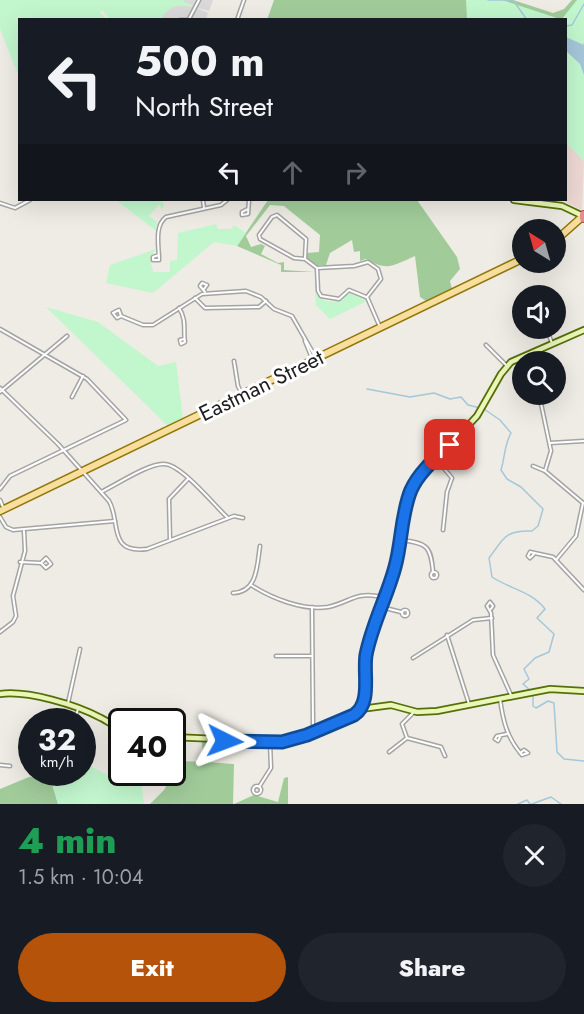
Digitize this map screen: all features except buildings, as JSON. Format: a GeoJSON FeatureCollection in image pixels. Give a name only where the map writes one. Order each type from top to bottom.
{"type":"FeatureCollection","features":[{"type":"Feature","properties":{"kind":"main road"},"geometry":{"type":"LineString","coordinates":[[566,232],[584,217]]}},
{"type":"Feature","properties":{"kind":"main road","name":"Eastman Street"},"geometry":{"type":"LineString","coordinates":[[2,510],[512,264]]}},
{"type":"Feature","properties":{"kind":"street"},"geometry":{"type":"LineString","coordinates":[[190,18],[199,0]]}},
{"type":"Feature","properties":{"kind":"street"},"geometry":{"type":"LineString","coordinates":[[238,18],[244,0]]}},
{"type":"Feature","properties":{"kind":"street"},"geometry":{"type":"LineString","coordinates":[[0,203],[15,208],[28,201]]}},
{"type":"Feature","properties":{"kind":"street"},"geometry":{"type":"LineString","coordinates":[[203,201],[204,208]]}},
{"type":"Feature","properties":{"kind":"street"},"geometry":{"type":"LineString","coordinates":[[159,255],[158,225],[161,220],[226,201]]}},
{"type":"Feature","properties":{"kind":"street"},"geometry":{"type":"LineString","coordinates":[[248,209],[249,201]]}},
{"type":"Feature","properties":{"kind":"street"},"geometry":{"type":"LineString","coordinates":[[522,201],[572,209],[584,217]]}},
{"type":"Feature","properties":{"kind":"street"},"geometry":{"type":"LineString","coordinates":[[305,259],[306,239],[277,215],[272,217],[259,235],[260,239],[294,258],[305,259],[317,267],[354,266],[368,262],[378,269],[381,279],[367,297]]}},
{"type":"Feature","properties":{"kind":"street"},"geometry":{"type":"LineString","coordinates":[[317,267],[318,291],[321,296],[327,299],[339,299],[349,290],[367,297],[381,327]]}},
{"type":"Feature","properties":{"kind":"street"},"geometry":{"type":"LineString","coordinates":[[121,315],[150,325],[204,291],[243,291],[266,301],[274,309],[292,316],[314,359]]}},
{"type":"Feature","properties":{"kind":"street"},"geometry":{"type":"LineString","coordinates":[[194,298],[205,308],[259,307],[266,301]]}},
{"type":"Feature","properties":{"kind":"street"},"geometry":{"type":"LineString","coordinates":[[179,308],[184,318],[184,339]]}},
{"type":"Feature","properties":{"kind":"street"},"geometry":{"type":"LineString","coordinates":[[0,329],[82,375],[97,387],[126,420],[10,476],[0,489]]}},
{"type":"Feature","properties":{"kind":"street"},"geometry":{"type":"LineString","coordinates":[[186,738],[270,742],[295,739],[354,715],[361,709],[364,699],[366,656],[373,626],[401,540],[412,489],[436,459],[477,416],[507,366],[518,357],[584,330]]}},
{"type":"Feature","properties":{"kind":"street"},"geometry":{"type":"LineString","coordinates":[[67,336],[1,390],[64,450],[113,507],[118,538],[131,548],[143,550],[228,518],[238,516],[243,518]]}},
{"type":"Feature","properties":{"kind":"street"},"geometry":{"type":"LineString","coordinates":[[550,339],[552,343]]}},
{"type":"Feature","properties":{"kind":"street"},"geometry":{"type":"LineString","coordinates":[[486,345],[507,366]]}},
{"type":"Feature","properties":{"kind":"street"},"geometry":{"type":"LineString","coordinates":[[234,360],[238,386],[242,394]]}},
{"type":"Feature","properties":{"kind":"street"},"geometry":{"type":"LineString","coordinates":[[72,397],[82,375]]}},
{"type":"Feature","properties":{"kind":"street"},"geometry":{"type":"LineString","coordinates":[[541,405],[551,458],[545,471]]}},
{"type":"Feature","properties":{"kind":"street"},"geometry":{"type":"LineString","coordinates":[[550,443],[584,441]]}},
{"type":"Feature","properties":{"kind":"street"},"geometry":{"type":"LineString","coordinates":[[436,459],[452,478],[447,496],[443,530]]}},
{"type":"Feature","properties":{"kind":"street"},"geometry":{"type":"LineString","coordinates":[[101,492],[161,464],[176,467],[228,518]]}},
{"type":"Feature","properties":{"kind":"street"},"geometry":{"type":"LineString","coordinates":[[533,466],[545,471],[584,503],[576,536],[556,560]]}},
{"type":"Feature","properties":{"kind":"street"},"geometry":{"type":"LineString","coordinates":[[170,540],[169,501],[188,479]]}},
{"type":"Feature","properties":{"kind":"street"},"geometry":{"type":"LineString","coordinates":[[0,500],[2,510]]}},
{"type":"Feature","properties":{"kind":"street"},"geometry":{"type":"LineString","coordinates":[[0,517],[9,529],[24,530],[43,529],[54,525],[115,521]]}},
{"type":"Feature","properties":{"kind":"street"},"geometry":{"type":"LineString","coordinates":[[0,632],[13,622],[16,616],[13,598],[18,583],[20,562],[25,551],[24,530]]}},
{"type":"Feature","properties":{"kind":"street"},"geometry":{"type":"LineString","coordinates":[[401,540],[417,543],[430,550],[433,572]]}},
{"type":"Feature","properties":{"kind":"street"},"geometry":{"type":"LineString","coordinates":[[234,593],[242,592],[251,585],[256,575],[260,546]]}},
{"type":"Feature","properties":{"kind":"street"},"geometry":{"type":"LineString","coordinates":[[534,554],[545,553],[556,560],[584,590]]}},
{"type":"Feature","properties":{"kind":"street"},"geometry":{"type":"LineString","coordinates":[[20,562],[41,563]]}},
{"type":"Feature","properties":{"kind":"street"},"geometry":{"type":"LineString","coordinates":[[251,585],[269,595],[312,607],[327,607],[355,596],[384,598]]}},
{"type":"Feature","properties":{"kind":"street"},"geometry":{"type":"LineString","coordinates":[[312,607],[315,732]]}},
{"type":"Feature","properties":{"kind":"street"},"geometry":{"type":"LineString","coordinates":[[380,607],[401,612]]}},
{"type":"Feature","properties":{"kind":"street"},"geometry":{"type":"LineString","coordinates":[[491,609],[493,656],[513,698]]}},
{"type":"Feature","properties":{"kind":"street"},"geometry":{"type":"LineString","coordinates":[[413,658],[473,620],[492,618]]}},
{"type":"Feature","properties":{"kind":"street"},"geometry":{"type":"LineString","coordinates":[[447,635],[469,704]]}},
{"type":"Feature","properties":{"kind":"street"},"geometry":{"type":"LineString","coordinates":[[68,706],[80,649]]}},
{"type":"Feature","properties":{"kind":"street"},"geometry":{"type":"LineString","coordinates":[[276,656],[312,656]]}},
{"type":"Feature","properties":{"kind":"street"},"geometry":{"type":"LineString","coordinates":[[361,709],[391,705],[414,711],[458,709],[469,704],[554,689],[584,691]]}},
{"type":"Feature","properties":{"kind":"street"},"geometry":{"type":"LineString","coordinates":[[0,694],[18,693],[75,708]]}},
{"type":"Feature","properties":{"kind":"street"},"geometry":{"type":"LineString","coordinates":[[500,699],[507,734],[520,753]]}},
{"type":"Feature","properties":{"kind":"street"},"geometry":{"type":"LineString","coordinates":[[407,738],[403,721],[414,711]]}},
{"type":"Feature","properties":{"kind":"street"},"geometry":{"type":"LineString","coordinates":[[500,737],[507,734]]}},
{"type":"Feature","properties":{"kind":"street"},"geometry":{"type":"LineString","coordinates":[[389,752],[407,738]]}},
{"type":"Feature","properties":{"kind":"street"},"geometry":{"type":"LineString","coordinates":[[407,738],[441,747],[445,756]]}},
{"type":"Feature","properties":{"kind":"street"},"geometry":{"type":"LineString","coordinates":[[259,787],[272,768],[270,742]]}},
{"type":"Feature","properties":{"kind":"street"},"geometry":{"type":"LineString","coordinates":[[0,765],[10,766]]}},
{"type":"Feature","properties":{"kind":"shaded area"},"geometry":{"type":"Polygon","coordinates":[[[184,0],[213,0],[209,11],[198,8],[208,13],[206,18],[161,18],[168,7],[181,3],[194,8],[183,2],[184,0]]]}},
{"type":"Feature","properties":{"kind":"shaded area"},"geometry":{"type":"Polygon","coordinates":[[[567,141],[584,161],[582,210],[563,201],[567,201],[567,141]]]}},
{"type":"Feature","properties":{"kind":"green space"},"geometry":{"type":"Polygon","coordinates":[[[0,0],[184,0],[195,6],[173,7],[161,18],[109,18],[102,10],[100,12],[105,18],[18,18],[17,72],[0,29],[0,0]]]}},
{"type":"Feature","properties":{"kind":"green space"},"geometry":{"type":"Polygon","coordinates":[[[274,0],[513,0],[553,13],[564,9],[572,0],[584,0],[584,45],[567,21],[567,18],[268,18],[274,0]]]}},
{"type":"Feature","properties":{"kind":"green space"},"geometry":{"type":"Polygon","coordinates":[[[466,0],[502,0],[557,18],[467,18],[466,0]]]}},
{"type":"Feature","properties":{"kind":"green space"},"geometry":{"type":"Polygon","coordinates":[[[577,0],[584,0],[584,43],[574,51],[584,61],[584,161],[567,144],[567,18],[563,18],[577,0]]]}},
{"type":"Feature","properties":{"kind":"green space"},"geometry":{"type":"Polygon","coordinates":[[[117,201],[162,201],[164,204],[162,209],[159,204],[149,216],[157,222],[156,231],[117,201]]]}},
{"type":"Feature","properties":{"kind":"green space"},"geometry":{"type":"Polygon","coordinates":[[[267,201],[418,201],[457,257],[460,269],[450,281],[452,289],[426,301],[420,297],[415,256],[391,266],[380,265],[366,259],[360,261],[360,251],[354,252],[352,240],[330,253],[326,265],[316,265],[307,259],[307,253],[319,252],[320,235],[284,206],[270,205],[246,236],[251,247],[261,244],[265,246],[261,254],[278,263],[284,262],[284,270],[314,272],[281,272],[281,265],[237,246],[267,201]]]}},
{"type":"Feature","properties":{"kind":"green space"},"geometry":{"type":"Polygon","coordinates":[[[216,224],[218,229],[231,229],[234,225],[246,233],[237,246],[214,242],[153,293],[106,283],[110,265],[156,249],[150,258],[153,272],[170,272],[170,261],[177,260],[178,233],[216,224]]]}},
{"type":"Feature","properties":{"kind":"green space"},"geometry":{"type":"Polygon","coordinates":[[[315,291],[326,301],[342,300],[349,291],[367,301],[330,319],[316,305],[315,291]]]}},
{"type":"Feature","properties":{"kind":"green space"},"geometry":{"type":"Polygon","coordinates":[[[46,307],[98,322],[158,366],[176,362],[183,419],[168,426],[46,307]]]}},
{"type":"Feature","properties":{"kind":"green space"},"geometry":{"type":"Polygon","coordinates":[[[202,741],[209,742],[206,762],[234,764],[233,804],[150,804],[166,786],[186,786],[186,761],[203,762],[202,741]]]}},
{"type":"Feature","properties":{"kind":"green space"},"geometry":{"type":"Polygon","coordinates":[[[96,769],[108,775],[108,786],[142,786],[144,804],[58,804],[53,786],[96,786],[96,769]]]}},
{"type":"Feature","properties":{"kind":"green space"},"geometry":{"type":"Polygon","coordinates":[[[288,777],[288,804],[234,804],[254,795],[278,802],[284,778],[288,777]]]}},
{"type":"Feature","properties":{"kind":"green space"},"geometry":{"type":"Polygon","coordinates":[[[18,782],[18,786],[53,786],[58,804],[0,804],[0,789],[18,782]]]}},
{"type":"Feature","properties":{"kind":"water"},"geometry":{"type":"Polygon","coordinates":[[[567,37],[584,45],[584,75],[580,64],[567,52],[567,37]]]}},
{"type":"Feature","properties":{"kind":"waterway"},"geometry":{"type":"LineString","coordinates":[[488,0],[511,0]]}},
{"type":"Feature","properties":{"kind":"waterway"},"geometry":{"type":"LineString","coordinates":[[513,0],[526,18]]}},
{"type":"Feature","properties":{"kind":"waterway"},"geometry":{"type":"LineString","coordinates":[[567,26],[572,25],[584,4]]}},
{"type":"Feature","properties":{"kind":"waterway"},"geometry":{"type":"LineString","coordinates":[[367,389],[410,397],[434,393],[450,399],[461,397],[468,405],[480,408]]}},
{"type":"Feature","properties":{"kind":"waterway"},"geometry":{"type":"LineString","coordinates":[[484,409],[500,420],[511,433],[501,470],[507,479],[521,487],[543,509],[538,526],[532,531],[510,534],[489,558],[492,577],[527,594],[539,603],[545,609],[537,618],[554,634],[549,652],[535,658],[524,669],[529,679],[523,684],[531,691]]}},
{"type":"Feature","properties":{"kind":"waterway"},"geometry":{"type":"LineString","coordinates":[[533,695],[533,706],[536,708],[548,701],[554,703],[557,752],[564,759],[584,761]]}},
{"type":"Feature","properties":{"kind":"waterway"},"geometry":{"type":"LineString","coordinates":[[532,804],[551,797],[561,804]]}},
{"type":"Feature","properties":{"kind":"waterway"},"geometry":{"type":"LineString","coordinates":[[518,804],[527,800],[530,804]]}},
{"type":"Feature","properties":{"kind":"route"},"geometry":{"type":"LineString","coordinates":[[225,741],[282,742],[295,739],[354,715],[361,709],[364,699],[365,662],[370,637],[396,565],[410,493],[421,474],[450,445]]}}]}
